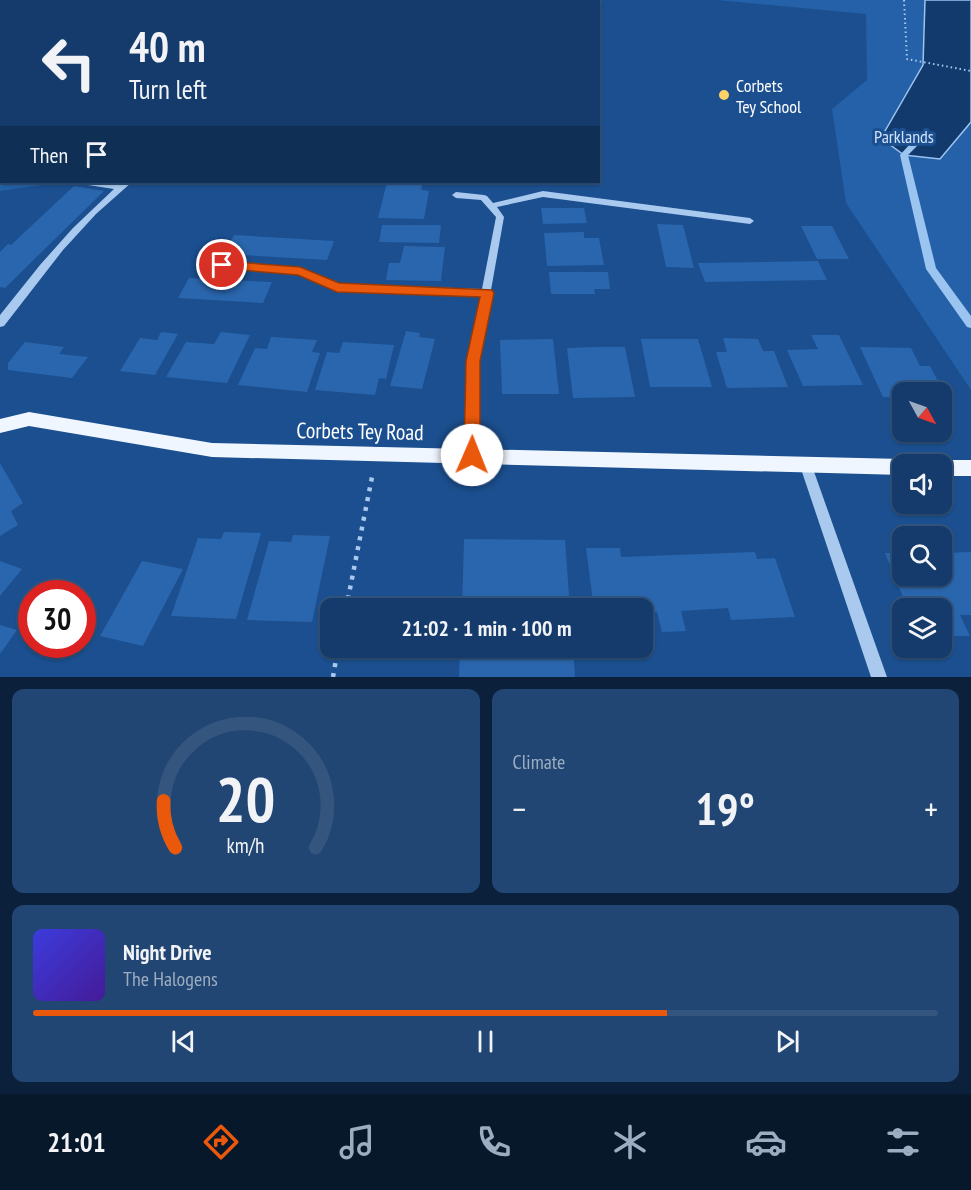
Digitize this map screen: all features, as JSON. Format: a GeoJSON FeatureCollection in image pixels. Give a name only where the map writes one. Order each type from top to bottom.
{"type":"FeatureCollection","features":[{"type":"Feature","properties":{"kind":"main road","name":"Corbets Tey Road"},"geometry":{"type":"LineString","coordinates":[[0,426],[29,419],[212,450],[892,467]]}},
{"type":"Feature","properties":{"kind":"main road"},"geometry":{"type":"LineString","coordinates":[[952,468],[971,468]]}},
{"type":"Feature","properties":{"kind":"street"},"geometry":{"type":"LineString","coordinates":[[100,183],[124,185]]}},
{"type":"Feature","properties":{"kind":"street"},"geometry":{"type":"LineString","coordinates":[[0,322],[30,282],[124,185]]}},
{"type":"Feature","properties":{"kind":"street"},"geometry":{"type":"LineString","coordinates":[[491,206],[543,194],[750,221]]}},
{"type":"Feature","properties":{"kind":"street"},"geometry":{"type":"LineString","coordinates":[[456,195],[484,198],[500,217],[488,293],[473,361],[472,455]]}},
{"type":"Feature","properties":{"kind":"street"},"geometry":{"type":"LineString","coordinates":[[222,265],[300,271],[337,287],[488,293]]}},
{"type":"Feature","properties":{"kind":"street"},"geometry":{"type":"LineString","coordinates":[[806,466],[879,677]]}},
{"type":"Feature","properties":{"kind":"path"},"geometry":{"type":"LineString","coordinates":[[904,0],[907,59],[971,71]]}},
{"type":"Feature","properties":{"kind":"path"},"geometry":{"type":"LineString","coordinates":[[348,598],[376,454]]}},
{"type":"Feature","properties":{"kind":"path"},"geometry":{"type":"LineString","coordinates":[[333,677],[336,658]]}},
{"type":"Feature","properties":{"kind":"green space","name":"Parklands"},"geometry":{"type":"Polygon","coordinates":[[[717,0],[971,0],[971,390],[846,203],[832,109],[867,80],[866,14],[717,0]]]}},
{"type":"Feature","properties":{"kind":"green space"},"geometry":{"type":"Polygon","coordinates":[[[0,183],[55,183],[0,191],[0,183]]]}},
{"type":"Feature","properties":{"kind":"shaded area"},"geometry":{"type":"Polygon","coordinates":[[[925,0],[971,0],[971,122],[940,159],[904,155],[881,138],[923,65],[925,0]]]}},
{"type":"Feature","properties":{"kind":"building"},"geometry":{"type":"Polygon","coordinates":[[[387,183],[423,183],[421,190],[429,191],[424,219],[378,218],[387,183]]]}},
{"type":"Feature","properties":{"kind":"building"},"geometry":{"type":"Polygon","coordinates":[[[74,186],[104,191],[5,288],[0,287],[0,252],[8,244],[11,245],[74,186]]]}},
{"type":"Feature","properties":{"kind":"building"},"geometry":{"type":"Polygon","coordinates":[[[541,208],[584,208],[587,223],[543,224],[541,208]]]}},
{"type":"Feature","properties":{"kind":"building"},"geometry":{"type":"Polygon","coordinates":[[[657,224],[683,225],[694,268],[666,267],[657,224]]]}},
{"type":"Feature","properties":{"kind":"building"},"geometry":{"type":"Polygon","coordinates":[[[382,225],[441,225],[439,243],[379,242],[382,225]]]}},
{"type":"Feature","properties":{"kind":"building"},"geometry":{"type":"Polygon","coordinates":[[[801,226],[832,226],[849,259],[817,259],[801,226]]]}},
{"type":"Feature","properties":{"kind":"building"},"geometry":{"type":"Polygon","coordinates":[[[584,232],[584,238],[599,238],[604,265],[547,266],[544,233],[584,232]]]}},
{"type":"Feature","properties":{"kind":"building"},"geometry":{"type":"Polygon","coordinates":[[[234,235],[334,241],[327,260],[225,254],[234,235]]]}},
{"type":"Feature","properties":{"kind":"building"},"geometry":{"type":"Polygon","coordinates":[[[404,246],[445,247],[441,281],[386,280],[389,263],[400,263],[404,246]]]}},
{"type":"Feature","properties":{"kind":"building"},"geometry":{"type":"Polygon","coordinates":[[[818,261],[827,280],[705,282],[698,263],[818,261]]]}},
{"type":"Feature","properties":{"kind":"building"},"geometry":{"type":"Polygon","coordinates":[[[549,272],[608,272],[610,289],[594,289],[595,294],[551,294],[549,272]]]}},
{"type":"Feature","properties":{"kind":"building"},"geometry":{"type":"Polygon","coordinates":[[[189,278],[272,282],[263,303],[178,298],[189,278]]]}},
{"type":"Feature","properties":{"kind":"building"},"geometry":{"type":"Polygon","coordinates":[[[406,331],[420,333],[419,337],[435,339],[422,389],[390,386],[406,331]]]}},
{"type":"Feature","properties":{"kind":"building"},"geometry":{"type":"Polygon","coordinates":[[[161,332],[178,334],[155,375],[120,371],[140,338],[157,340],[161,332]]]}},
{"type":"Feature","properties":{"kind":"building"},"geometry":{"type":"Polygon","coordinates":[[[221,332],[250,335],[227,383],[166,377],[186,342],[214,344],[221,332]]]}},
{"type":"Feature","properties":{"kind":"building"},"geometry":{"type":"Polygon","coordinates":[[[811,335],[839,335],[863,385],[803,386],[787,350],[818,349],[811,335]]]}},
{"type":"Feature","properties":{"kind":"building"},"geometry":{"type":"Polygon","coordinates":[[[271,337],[317,340],[312,352],[320,353],[307,392],[238,385],[255,348],[267,349],[271,337]]]}},
{"type":"Feature","properties":{"kind":"building"},"geometry":{"type":"Polygon","coordinates":[[[723,338],[758,339],[763,351],[774,351],[788,387],[727,388],[716,352],[727,352],[723,338]]]}},
{"type":"Feature","properties":{"kind":"building"},"geometry":{"type":"Polygon","coordinates":[[[553,339],[559,394],[502,394],[500,340],[553,339]]]}},
{"type":"Feature","properties":{"kind":"building"},"geometry":{"type":"Polygon","coordinates":[[[641,339],[698,339],[712,387],[650,387],[641,339]]]}},
{"type":"Feature","properties":{"kind":"building"},"geometry":{"type":"Polygon","coordinates":[[[25,342],[64,347],[59,354],[88,357],[72,378],[8,370],[8,363],[25,342]]]}},
{"type":"Feature","properties":{"kind":"building"},"geometry":{"type":"Polygon","coordinates":[[[343,342],[394,345],[386,379],[379,378],[375,395],[315,390],[327,352],[339,353],[343,342]]]}},
{"type":"Feature","properties":{"kind":"building"},"geometry":{"type":"Polygon","coordinates":[[[625,347],[635,397],[573,398],[567,348],[625,347]]]}},
{"type":"Feature","properties":{"kind":"building"},"geometry":{"type":"Polygon","coordinates":[[[860,347],[911,348],[920,366],[930,366],[938,382],[892,382],[892,397],[883,397],[860,347]]]}},
{"type":"Feature","properties":{"kind":"building"},"geometry":{"type":"Polygon","coordinates":[[[0,463],[23,503],[11,511],[18,525],[0,536],[0,463]]]}},
{"type":"Feature","properties":{"kind":"building"},"geometry":{"type":"Polygon","coordinates":[[[224,532],[261,533],[236,619],[171,616],[198,538],[221,539],[224,532]]]}},
{"type":"Feature","properties":{"kind":"building"},"geometry":{"type":"Polygon","coordinates":[[[293,535],[330,536],[312,622],[247,620],[269,541],[291,542],[293,535]]]}},
{"type":"Feature","properties":{"kind":"building"},"geometry":{"type":"Polygon","coordinates":[[[464,539],[565,540],[569,598],[462,598],[464,539]]]}},
{"type":"Feature","properties":{"kind":"building"},"geometry":{"type":"Polygon","coordinates":[[[586,548],[620,548],[621,557],[755,552],[757,559],[775,558],[795,617],[731,620],[728,608],[681,611],[686,631],[662,632],[657,612],[653,612],[653,598],[593,598],[586,548]]]}},
{"type":"Feature","properties":{"kind":"building"},"geometry":{"type":"Polygon","coordinates":[[[971,552],[971,615],[960,615],[970,636],[952,636],[952,598],[903,598],[899,586],[952,586],[952,553],[971,552]]]}},
{"type":"Feature","properties":{"kind":"building"},"geometry":{"type":"Polygon","coordinates":[[[885,553],[892,553],[892,570],[885,553]]]}},
{"type":"Feature","properties":{"kind":"building"},"geometry":{"type":"Polygon","coordinates":[[[0,561],[22,569],[0,596],[0,561]]]}},
{"type":"Feature","properties":{"kind":"building"},"geometry":{"type":"Polygon","coordinates":[[[142,561],[183,569],[143,646],[100,636],[142,561]]]}},
{"type":"Feature","properties":{"kind":"building"},"geometry":{"type":"Polygon","coordinates":[[[0,625],[17,630],[0,654],[0,625]]]}},
{"type":"Feature","properties":{"kind":"building"},"geometry":{"type":"Polygon","coordinates":[[[460,658],[574,658],[575,677],[459,677],[460,658]]]}},
{"type":"Feature","properties":{"kind":"waterway"},"geometry":{"type":"LineString","coordinates":[[913,146],[904,155],[931,269],[971,324]]}},
{"type":"Feature","properties":{"kind":"place","name":"Corbets Tey School"},"geometry":{"type":"Point","coordinates":[724,95]}},
{"type":"Feature","properties":{"kind":"route"},"geometry":{"type":"LineString","coordinates":[[222,265],[300,271],[337,287],[488,293],[473,361],[472,455]]}}]}
